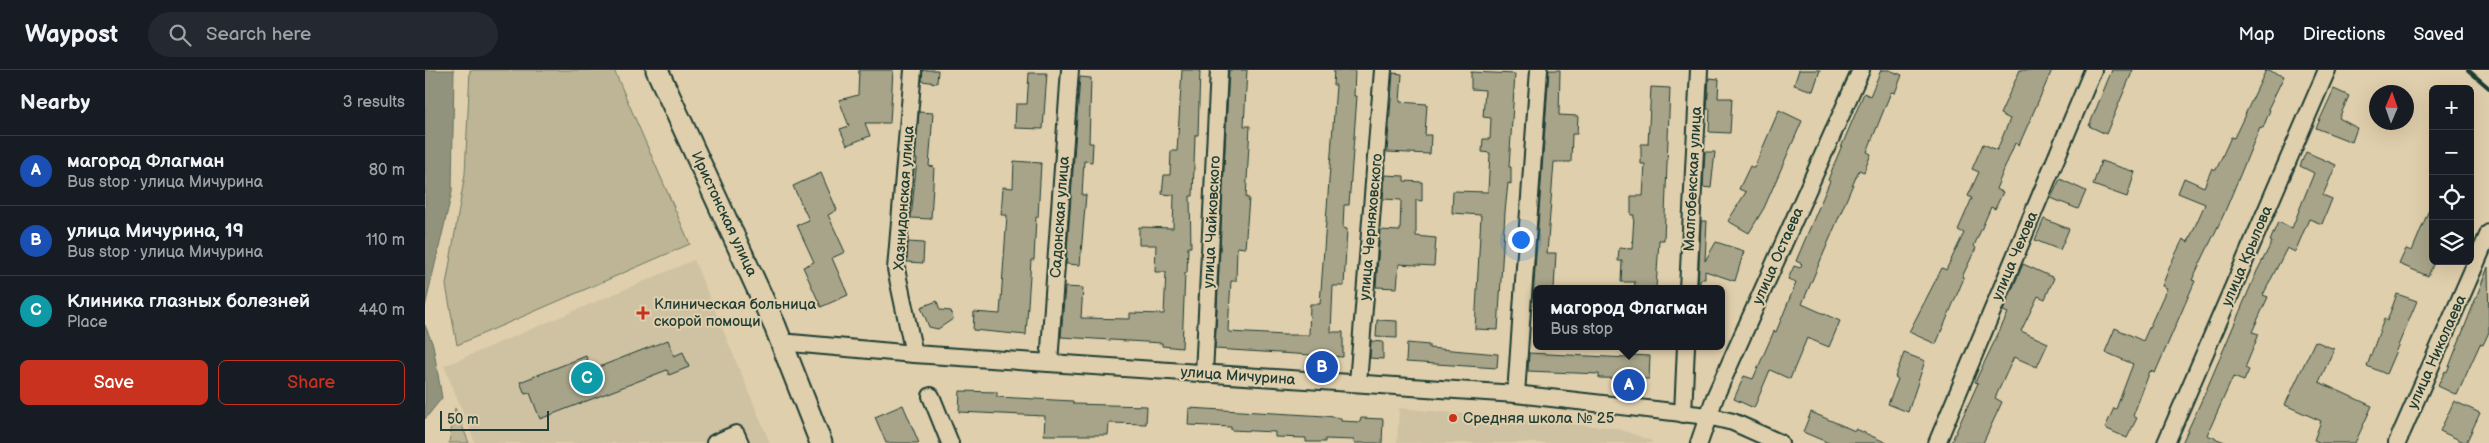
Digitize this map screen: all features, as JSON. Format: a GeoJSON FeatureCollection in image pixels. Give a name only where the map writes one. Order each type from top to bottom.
{"type":"FeatureCollection","features":[{"type":"Feature","properties":{"kind":"main road","name":"Иристонская улица"},"geometry":{"type":"LineString","coordinates":[[657,70],[771,317],[821,443]]}},
{"type":"Feature","properties":{"kind":"street","name":"Хазнидонская улица"},"geometry":{"type":"LineString","coordinates":[[913,70],[896,269],[914,354]]}},
{"type":"Feature","properties":{"kind":"street","name":"Садонская улица"},"geometry":{"type":"LineString","coordinates":[[1049,364],[1070,70]]}},
{"type":"Feature","properties":{"kind":"street","name":"улица Чайковского"},"geometry":{"type":"LineString","coordinates":[[1204,374],[1219,70]]}},
{"type":"Feature","properties":{"kind":"street","name":"улица Черняховского"},"geometry":{"type":"LineString","coordinates":[[1358,383],[1383,70]]}},
{"type":"Feature","properties":{"kind":"street"},"geometry":{"type":"LineString","coordinates":[[1516,394],[1539,70]]}},
{"type":"Feature","properties":{"kind":"street","name":"Малгобекская улица"},"geometry":{"type":"LineString","coordinates":[[1688,285],[1699,70]]}},
{"type":"Feature","properties":{"kind":"street","name":"улица Остаева"},"geometry":{"type":"LineString","coordinates":[[1699,443],[1715,397],[1861,70]]}},
{"type":"Feature","properties":{"kind":"street","name":"улица Чехова"},"geometry":{"type":"LineString","coordinates":[[1937,443],[2093,70]]}},
{"type":"Feature","properties":{"kind":"street","name":"улица Крылова"},"geometry":{"type":"LineString","coordinates":[[2166,443],[2327,70]]}},
{"type":"Feature","properties":{"kind":"street","name":"улица Николаева"},"geometry":{"type":"LineString","coordinates":[[2397,443],[2489,233]]}},
{"type":"Feature","properties":{"kind":"street","name":"улица Мичурина"},"geometry":{"type":"LineString","coordinates":[[780,342],[1049,364],[1516,394],[1708,416],[1733,422],[1780,443]]}},
{"type":"Feature","properties":{"kind":"street"},"geometry":{"type":"LineString","coordinates":[[1683,414],[1686,350]]}},
{"type":"Feature","properties":{"kind":"street"},"geometry":{"type":"LineString","coordinates":[[931,396],[951,443]]}},
{"type":"Feature","properties":{"kind":"street"},"geometry":{"type":"LineString","coordinates":[[715,443],[736,434],[740,443]]}},
{"type":"Feature","properties":{"kind":"shaded area"},"geometry":{"type":"Polygon","coordinates":[[[425,70],[454,70],[452,192],[425,307],[425,70]]]}},
{"type":"Feature","properties":{"kind":"shaded area"},"geometry":{"type":"Polygon","coordinates":[[[470,70],[614,70],[690,244],[457,345],[446,285],[465,174],[470,70]]]}},
{"type":"Feature","properties":{"kind":"shaded area","name":"Клиническая больница скорой помощи"},"geometry":{"type":"Polygon","coordinates":[[[694,260],[770,443],[475,443],[444,366],[694,260]]]}},
{"type":"Feature","properties":{"kind":"shaded area"},"geometry":{"type":"Polygon","coordinates":[[[425,325],[433,345],[442,398],[425,419],[425,325]]]}},
{"type":"Feature","properties":{"kind":"shaded area"},"geometry":{"type":"Polygon","coordinates":[[[455,408],[469,443],[449,443],[455,408]]]}},
{"type":"Feature","properties":{"kind":"shaded area","name":"Средняя школа № 25"},"geometry":{"type":"Polygon","coordinates":[[[1399,408],[1616,428],[1652,441],[1651,443],[1397,443],[1399,408]]]}},
{"type":"Feature","properties":{"kind":"building"},"geometry":{"type":"Polygon","coordinates":[[[859,70],[893,70],[890,123],[865,123],[870,136],[847,145],[840,129],[849,126],[839,100],[858,95],[859,70]]]}},
{"type":"Feature","properties":{"kind":"building"},"geometry":{"type":"Polygon","coordinates":[[[923,70],[938,70],[937,83],[922,81],[923,70]]]}},
{"type":"Feature","properties":{"kind":"building"},"geometry":{"type":"Polygon","coordinates":[[[1182,70],[1200,70],[1198,135],[1195,135],[1193,196],[1190,196],[1191,247],[1188,247],[1187,273],[1185,273],[1182,348],[1162,346],[1162,343],[1061,337],[1065,287],[1083,288],[1081,318],[1130,319],[1130,313],[1164,314],[1166,272],[1155,272],[1156,245],[1139,245],[1139,227],[1173,228],[1174,195],[1162,194],[1164,175],[1170,175],[1171,151],[1177,151],[1182,70]]]}},
{"type":"Feature","properties":{"kind":"building"},"geometry":{"type":"Polygon","coordinates":[[[1229,70],[1247,70],[1244,126],[1250,126],[1246,198],[1249,198],[1245,248],[1237,247],[1236,281],[1231,281],[1228,330],[1229,332],[1309,335],[1310,304],[1320,304],[1336,85],[1333,85],[1334,70],[1355,70],[1354,96],[1357,96],[1349,205],[1344,205],[1343,228],[1347,229],[1344,286],[1333,286],[1331,332],[1343,332],[1343,357],[1215,349],[1229,70]]]}},
{"type":"Feature","properties":{"kind":"building"},"geometry":{"type":"Polygon","coordinates":[[[1549,70],[1560,70],[1559,115],[1578,116],[1577,134],[1572,134],[1571,162],[1554,162],[1547,253],[1556,253],[1554,285],[1534,285],[1549,70]]]}},
{"type":"Feature","properties":{"kind":"building"},"geometry":{"type":"Polygon","coordinates":[[[1799,70],[1820,70],[1813,91],[1794,85],[1799,70]]]}},
{"type":"Feature","properties":{"kind":"building"},"geometry":{"type":"Polygon","coordinates":[[[1881,70],[1889,70],[1902,75],[1895,93],[1891,92],[1867,152],[1871,154],[1864,172],[1859,170],[1802,304],[1840,321],[1829,347],[1807,338],[1790,379],[1770,370],[1754,408],[1734,399],[1744,376],[1753,379],[1774,331],[1776,332],[1796,283],[1788,279],[1794,266],[1800,268],[1802,264],[1796,261],[1830,181],[1828,180],[1835,162],[1864,93],[1870,96],[1881,70]]]}},
{"type":"Feature","properties":{"kind":"building"},"geometry":{"type":"Polygon","coordinates":[[[2020,70],[2052,70],[2019,145],[2015,143],[1996,189],[2003,192],[1995,209],[1991,207],[1936,344],[1909,332],[1942,268],[1946,270],[1964,233],[1958,230],[1972,198],[1968,196],[1979,172],[1972,169],[1983,144],[1997,150],[2010,119],[2000,114],[2020,70]]]}},
{"type":"Feature","properties":{"kind":"building"},"geometry":{"type":"Polygon","coordinates":[[[2112,70],[2133,70],[2106,134],[2089,126],[2112,70]]]}},
{"type":"Feature","properties":{"kind":"building"},"geometry":{"type":"Polygon","coordinates":[[[2266,70],[2284,76],[2268,109],[2270,110],[2263,128],[2260,127],[2223,216],[2192,280],[2195,281],[2155,373],[2150,371],[2133,416],[2137,418],[2127,438],[2105,428],[2114,408],[2116,409],[2133,364],[2105,352],[2115,328],[2143,341],[2167,288],[2162,286],[2172,261],[2183,239],[2188,242],[2205,204],[2178,193],[2184,178],[2204,187],[2212,168],[2216,170],[2231,137],[2234,138],[2266,70]]]}},
{"type":"Feature","properties":{"kind":"building"},"geometry":{"type":"Polygon","coordinates":[[[1471,72],[1515,74],[1509,167],[1511,167],[1511,184],[1508,183],[1505,212],[1498,330],[1475,329],[1481,215],[1452,213],[1453,191],[1488,192],[1490,153],[1482,152],[1483,139],[1490,139],[1491,118],[1483,117],[1485,90],[1471,89],[1471,72]]]}},
{"type":"Feature","properties":{"kind":"building"},"geometry":{"type":"Polygon","coordinates":[[[1029,73],[1047,73],[1043,129],[1015,128],[1016,104],[1027,104],[1029,73]]]}},
{"type":"Feature","properties":{"kind":"building"},"geometry":{"type":"Polygon","coordinates":[[[1393,73],[1402,74],[1400,102],[1427,104],[1425,135],[1431,135],[1430,154],[1387,152],[1393,73]]]}},
{"type":"Feature","properties":{"kind":"building"},"geometry":{"type":"Polygon","coordinates":[[[1080,77],[1091,78],[1089,143],[1093,143],[1092,162],[1084,161],[1082,195],[1086,195],[1080,265],[1066,264],[1080,77]]]}},
{"type":"Feature","properties":{"kind":"building"},"geometry":{"type":"Polygon","coordinates":[[[1709,78],[1719,79],[1718,98],[1732,98],[1730,133],[1709,132],[1710,109],[1707,109],[1709,78]]]}},
{"type":"Feature","properties":{"kind":"building"},"geometry":{"type":"Polygon","coordinates":[[[1651,87],[1670,88],[1664,240],[1659,240],[1656,285],[1635,285],[1635,282],[1621,282],[1622,261],[1618,261],[1619,248],[1632,249],[1634,215],[1631,215],[1631,196],[1643,196],[1645,164],[1641,164],[1641,144],[1648,144],[1651,87]]]}},
{"type":"Feature","properties":{"kind":"building"},"geometry":{"type":"Polygon","coordinates":[[[2334,89],[2349,96],[2339,118],[2357,128],[2352,142],[2316,128],[2334,89]]]}},
{"type":"Feature","properties":{"kind":"building"},"geometry":{"type":"Polygon","coordinates":[[[1779,110],[1802,121],[1764,208],[1749,233],[1728,221],[1746,192],[1739,189],[1750,166],[1754,168],[1779,110]]]}},
{"type":"Feature","properties":{"kind":"building"},"geometry":{"type":"Polygon","coordinates":[[[919,112],[933,113],[929,166],[934,167],[931,219],[911,218],[917,159],[915,159],[919,112]]]}},
{"type":"Feature","properties":{"kind":"building"},"geometry":{"type":"Polygon","coordinates":[[[1705,152],[1715,152],[1711,188],[1703,187],[1705,152]]]}},
{"type":"Feature","properties":{"kind":"building"},"geometry":{"type":"Polygon","coordinates":[[[2306,152],[2336,165],[2323,195],[2332,199],[2322,224],[2309,219],[2295,252],[2287,248],[2263,295],[2268,297],[2252,332],[2259,334],[2245,368],[2249,370],[2244,381],[2233,377],[2207,435],[2227,443],[2182,443],[2257,271],[2272,242],[2270,241],[2278,222],[2292,228],[2314,173],[2300,166],[2306,152]]]}},
{"type":"Feature","properties":{"kind":"building"},"geometry":{"type":"Polygon","coordinates":[[[1014,161],[1041,163],[1038,217],[1036,217],[1034,260],[1031,260],[1026,335],[973,330],[974,312],[1000,314],[1007,215],[1001,215],[1003,187],[1013,188],[1014,161]]]}},
{"type":"Feature","properties":{"kind":"building"},"geometry":{"type":"Polygon","coordinates":[[[2101,161],[2135,172],[2127,197],[2093,185],[2101,161]]]}},
{"type":"Feature","properties":{"kind":"building"},"geometry":{"type":"Polygon","coordinates":[[[821,173],[837,210],[828,215],[845,252],[832,258],[848,295],[821,307],[803,267],[814,262],[797,225],[809,220],[793,186],[821,173]]]}},
{"type":"Feature","properties":{"kind":"building"},"geometry":{"type":"Polygon","coordinates":[[[1385,175],[1404,176],[1404,181],[1422,182],[1422,201],[1416,200],[1416,236],[1436,238],[1434,266],[1399,264],[1397,288],[1376,287],[1380,230],[1400,231],[1401,200],[1383,199],[1385,175]]]}},
{"type":"Feature","properties":{"kind":"building"},"geometry":{"type":"Polygon","coordinates":[[[2060,179],[2086,191],[2078,209],[2051,198],[2060,179]]]}},
{"type":"Feature","properties":{"kind":"building"},"geometry":{"type":"Polygon","coordinates":[[[2429,210],[2429,265],[2433,265],[2428,276],[2399,264],[2406,249],[2412,251],[2429,210]]]}},
{"type":"Feature","properties":{"kind":"building"},"geometry":{"type":"Polygon","coordinates":[[[2044,219],[2069,229],[2060,250],[2035,240],[2044,219]]]}},
{"type":"Feature","properties":{"kind":"building"},"geometry":{"type":"Polygon","coordinates":[[[1701,221],[1707,221],[1705,261],[1716,242],[1744,251],[1735,281],[1705,271],[1705,279],[1701,279],[1698,285],[1701,221]]]}},
{"type":"Feature","properties":{"kind":"building"},"geometry":{"type":"Polygon","coordinates":[[[908,242],[924,243],[923,263],[907,262],[908,242]]]}},
{"type":"Feature","properties":{"kind":"building"},"geometry":{"type":"Polygon","coordinates":[[[2023,264],[2054,278],[2045,299],[2038,296],[2021,331],[2048,343],[2037,367],[2014,357],[1995,398],[2002,402],[1983,443],[1951,443],[1978,383],[1975,382],[2008,313],[2003,311],[2023,264]]]}},
{"type":"Feature","properties":{"kind":"building"},"geometry":{"type":"Polygon","coordinates":[[[2488,267],[2489,332],[2483,345],[2480,344],[2457,395],[2438,386],[2445,371],[2447,372],[2488,267]]]}},
{"type":"Feature","properties":{"kind":"building"},"geometry":{"type":"Polygon","coordinates":[[[2397,294],[2417,301],[2386,374],[2367,366],[2384,319],[2387,321],[2397,294]]]}},
{"type":"Feature","properties":{"kind":"building"},"geometry":{"type":"Polygon","coordinates":[[[937,301],[940,310],[951,311],[953,319],[938,329],[929,327],[921,307],[937,301]]]}},
{"type":"Feature","properties":{"kind":"building"},"geometry":{"type":"Polygon","coordinates":[[[1377,320],[1397,321],[1397,338],[1376,337],[1377,320]]]}},
{"type":"Feature","properties":{"kind":"building"},"geometry":{"type":"Polygon","coordinates":[[[668,340],[674,356],[683,352],[689,367],[669,375],[667,370],[540,419],[530,393],[525,394],[520,382],[586,356],[591,370],[668,340]]]}},
{"type":"Feature","properties":{"kind":"building"},"geometry":{"type":"Polygon","coordinates":[[[1371,341],[1383,342],[1383,359],[1370,358],[1371,341]]]}},
{"type":"Feature","properties":{"kind":"building"},"geometry":{"type":"Polygon","coordinates":[[[2315,341],[2334,349],[2319,382],[2372,406],[2355,443],[2321,443],[2314,440],[2321,421],[2285,405],[2315,341]]]}},
{"type":"Feature","properties":{"kind":"building"},"geometry":{"type":"Polygon","coordinates":[[[1407,343],[1429,345],[1429,348],[1498,354],[1497,368],[1406,362],[1407,343]]]}},
{"type":"Feature","properties":{"kind":"building"},"geometry":{"type":"Polygon","coordinates":[[[1529,353],[1628,358],[1628,355],[1650,356],[1649,379],[1599,378],[1599,374],[1528,371],[1529,353]]]}},
{"type":"Feature","properties":{"kind":"building"},"geometry":{"type":"Polygon","coordinates":[[[1904,353],[1925,361],[1908,412],[1888,404],[1898,379],[1895,377],[1904,353]]]}},
{"type":"Feature","properties":{"kind":"building"},"geometry":{"type":"Polygon","coordinates":[[[960,391],[997,392],[997,397],[1073,401],[1073,404],[1147,406],[1146,424],[1109,423],[1108,435],[1044,435],[1045,416],[959,412],[960,391]]]}},
{"type":"Feature","properties":{"kind":"building"},"geometry":{"type":"Polygon","coordinates":[[[2454,401],[2480,413],[2466,443],[2440,431],[2454,401]]]}},
{"type":"Feature","properties":{"kind":"building"},"geometry":{"type":"Polygon","coordinates":[[[903,405],[919,443],[886,443],[875,417],[903,405]]]}},
{"type":"Feature","properties":{"kind":"building"},"geometry":{"type":"Polygon","coordinates":[[[1189,408],[1325,416],[1341,418],[1341,421],[1360,422],[1361,418],[1383,419],[1382,443],[1354,443],[1354,440],[1325,439],[1325,442],[1306,442],[1306,438],[1275,437],[1275,432],[1231,430],[1231,427],[1188,425],[1189,408]]]}},
{"type":"Feature","properties":{"kind":"building"},"geometry":{"type":"Polygon","coordinates":[[[1811,412],[1887,443],[1829,443],[1803,432],[1811,412]]]}},
{"type":"Feature","properties":{"kind":"railway"},"geometry":{"type":"LineString","coordinates":[[2468,70],[2489,88]]}},
{"type":"Feature","properties":{"kind":"place","name":"Клиническая больница скорой помощи"},"geometry":{"type":"Point","coordinates":[643,313]}},
{"type":"Feature","properties":{"kind":"place","name":"улица Мичурина, 19"},"geometry":{"type":"Point","coordinates":[1322,367]}},
{"type":"Feature","properties":{"kind":"place","name":"Клиника глазных болезней"},"geometry":{"type":"Point","coordinates":[587,378]}},
{"type":"Feature","properties":{"kind":"place","name":"магород Флагман"},"geometry":{"type":"Point","coordinates":[1629,385]}},
{"type":"Feature","properties":{"kind":"place","name":"Средняя школа № 25"},"geometry":{"type":"Point","coordinates":[1453,418]}}]}
